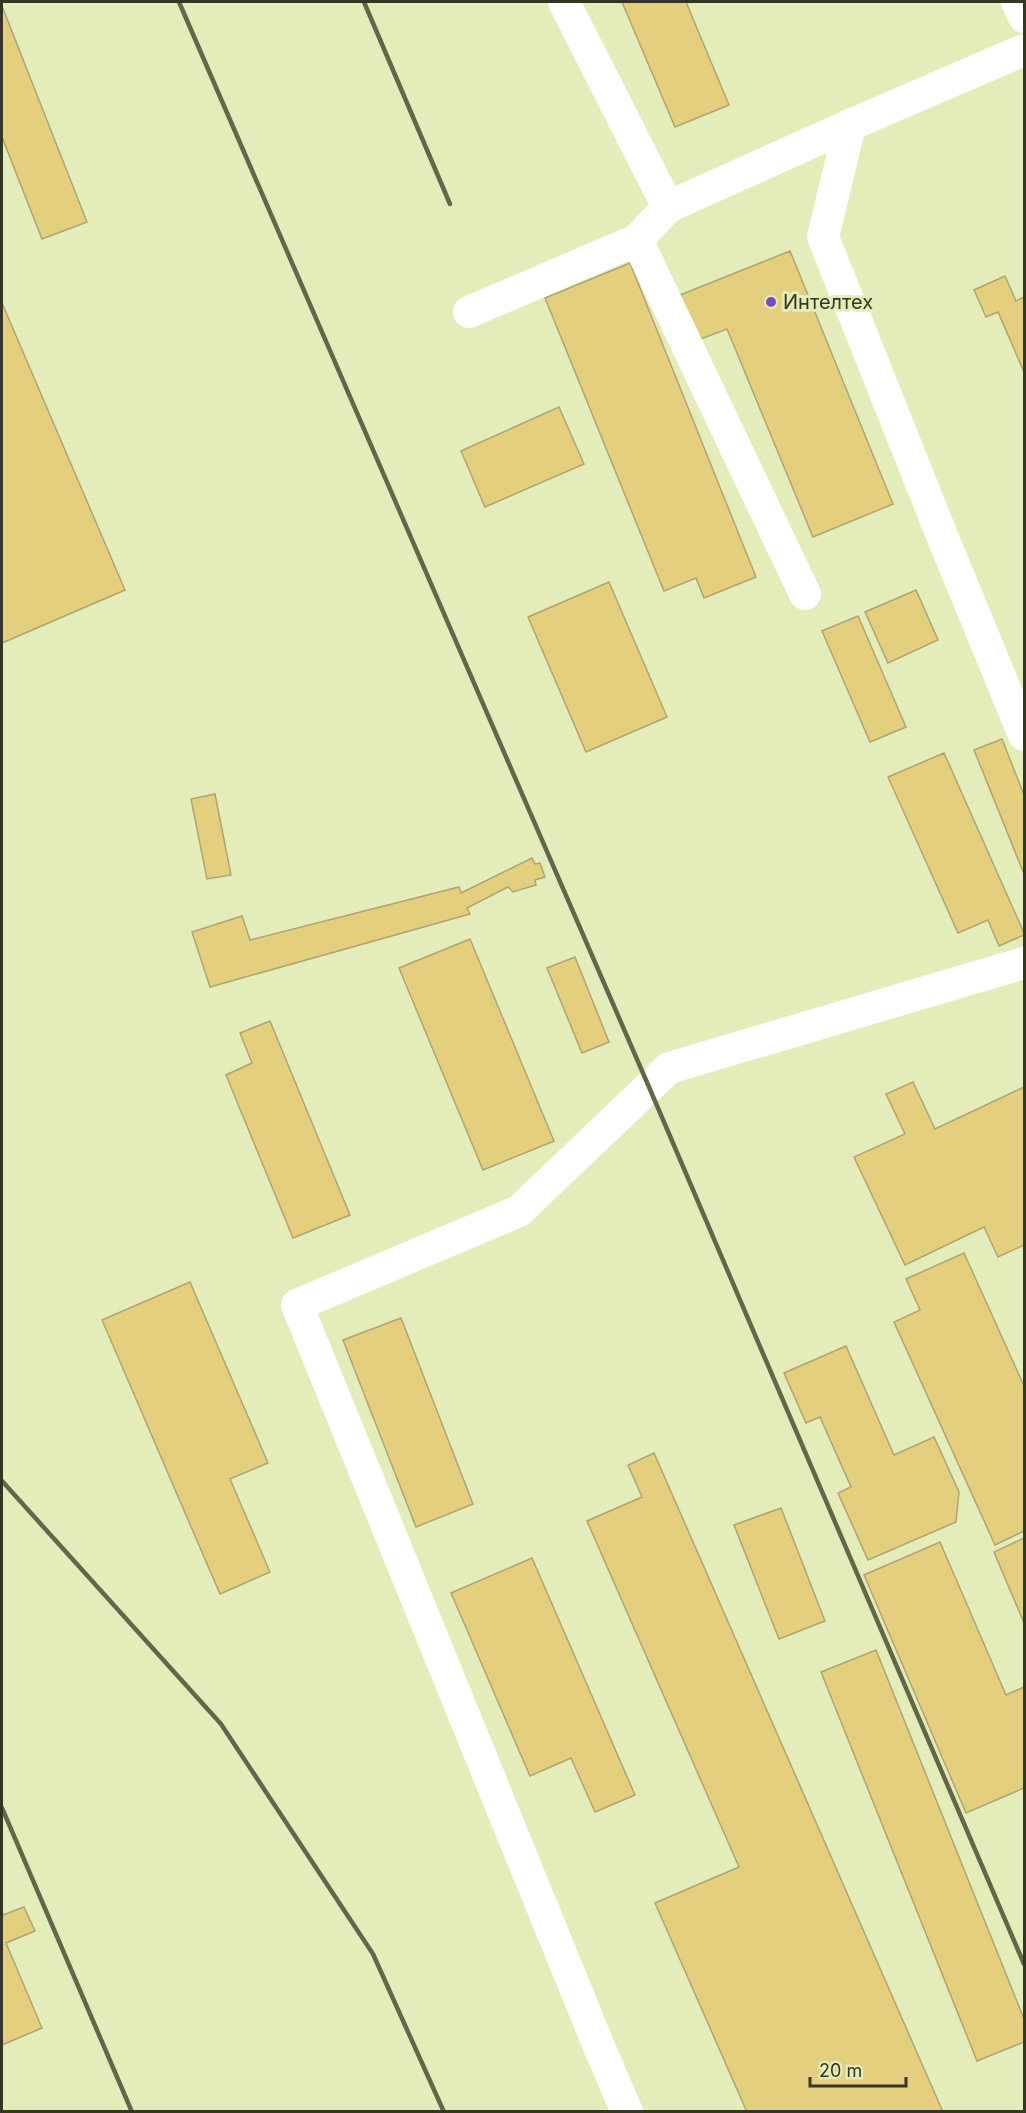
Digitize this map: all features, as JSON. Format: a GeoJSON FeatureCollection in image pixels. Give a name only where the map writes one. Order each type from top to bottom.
{"type":"FeatureCollection","features":[{"type":"Feature","properties":{"kind":"street"},"geometry":{"type":"LineString","coordinates":[[564,2],[668,207]]}},
{"type":"Feature","properties":{"kind":"street"},"geometry":{"type":"LineString","coordinates":[[1017,2],[1024,17]]}},
{"type":"Feature","properties":{"kind":"street"},"geometry":{"type":"LineString","coordinates":[[469,312],[637,240],[668,207],[1024,50]]}},
{"type":"Feature","properties":{"kind":"street"},"geometry":{"type":"LineString","coordinates":[[850,125],[823,237],[1024,735]]}},
{"type":"Feature","properties":{"kind":"street"},"geometry":{"type":"LineString","coordinates":[[637,240],[805,594]]}},
{"type":"Feature","properties":{"kind":"street"},"geometry":{"type":"LineString","coordinates":[[627,2112],[297,1305],[519,1211],[669,1068],[1024,963]]}},
{"type":"Feature","properties":{"kind":"building"},"geometry":{"type":"Polygon","coordinates":[[[622,2],[686,2],[729,105],[675,127],[622,2]]]}},
{"type":"Feature","properties":{"kind":"building"},"geometry":{"type":"Polygon","coordinates":[[[2,6],[87,222],[42,239],[2,137],[2,6]]]}},
{"type":"Feature","properties":{"kind":"building"},"geometry":{"type":"Polygon","coordinates":[[[790,251],[893,504],[813,537],[727,329],[698,340],[680,295],[790,251]]]}},
{"type":"Feature","properties":{"kind":"building"},"geometry":{"type":"Polygon","coordinates":[[[630,263],[756,577],[704,598],[696,578],[664,591],[545,298],[630,263]]]}},
{"type":"Feature","properties":{"kind":"building"},"geometry":{"type":"Polygon","coordinates":[[[1005,276],[1016,301],[1024,297],[1024,372],[998,312],[986,317],[974,290],[1005,276]]]}},
{"type":"Feature","properties":{"kind":"building"},"geometry":{"type":"Polygon","coordinates":[[[2,303],[125,590],[2,643],[2,303]]]}},
{"type":"Feature","properties":{"kind":"building"},"geometry":{"type":"Polygon","coordinates":[[[559,407],[584,464],[485,507],[461,451],[559,407]]]}},
{"type":"Feature","properties":{"kind":"building"},"geometry":{"type":"Polygon","coordinates":[[[609,582],[667,717],[586,752],[528,617],[609,582]]]}},
{"type":"Feature","properties":{"kind":"building"},"geometry":{"type":"Polygon","coordinates":[[[916,590],[938,640],[888,663],[865,612],[916,590]]]}},
{"type":"Feature","properties":{"kind":"building"},"geometry":{"type":"Polygon","coordinates":[[[858,616],[906,727],[870,742],[822,631],[858,616]]]}},
{"type":"Feature","properties":{"kind":"building"},"geometry":{"type":"Polygon","coordinates":[[[1002,739],[1024,795],[1024,874],[974,750],[1002,739]]]}},
{"type":"Feature","properties":{"kind":"building"},"geometry":{"type":"Polygon","coordinates":[[[944,753],[1024,933],[999,946],[988,920],[958,933],[888,777],[944,753]]]}},
{"type":"Feature","properties":{"kind":"building"},"geometry":{"type":"Polygon","coordinates":[[[215,794],[231,875],[207,879],[191,799],[215,794]]]}},
{"type":"Feature","properties":{"kind":"building"},"geometry":{"type":"Polygon","coordinates":[[[532,858],[535,864],[540,863],[545,877],[535,880],[536,885],[513,892],[508,887],[467,908],[470,914],[210,987],[192,932],[242,916],[250,940],[459,887],[461,893],[532,858]]]}},
{"type":"Feature","properties":{"kind":"building"},"geometry":{"type":"Polygon","coordinates":[[[470,939],[554,1141],[483,1170],[399,968],[470,939]]]}},
{"type":"Feature","properties":{"kind":"building"},"geometry":{"type":"Polygon","coordinates":[[[575,957],[609,1042],[582,1053],[547,968],[575,957]]]}},
{"type":"Feature","properties":{"kind":"building"},"geometry":{"type":"Polygon","coordinates":[[[270,1021],[350,1215],[293,1238],[226,1075],[252,1063],[240,1033],[270,1021]]]}},
{"type":"Feature","properties":{"kind":"building"},"geometry":{"type":"Polygon","coordinates":[[[913,1082],[935,1129],[1024,1087],[1024,1245],[998,1257],[984,1227],[905,1265],[854,1157],[905,1134],[886,1094],[913,1082]]]}},
{"type":"Feature","properties":{"kind":"building"},"geometry":{"type":"Polygon","coordinates":[[[964,1253],[1024,1386],[1024,1531],[995,1545],[894,1322],[920,1310],[906,1279],[964,1253]]]}},
{"type":"Feature","properties":{"kind":"building"},"geometry":{"type":"Polygon","coordinates":[[[190,1282],[268,1463],[230,1479],[270,1572],[220,1594],[102,1320],[190,1282]]]}},
{"type":"Feature","properties":{"kind":"building"},"geometry":{"type":"Polygon","coordinates":[[[401,1318],[473,1504],[416,1527],[343,1340],[401,1318]]]}},
{"type":"Feature","properties":{"kind":"building"},"geometry":{"type":"Polygon","coordinates":[[[846,1346],[894,1455],[934,1437],[959,1492],[956,1522],[868,1560],[838,1493],[851,1487],[820,1417],[806,1423],[784,1373],[846,1346]]]}},
{"type":"Feature","properties":{"kind":"building"},"geometry":{"type":"Polygon","coordinates":[[[654,1453],[943,2112],[747,2112],[655,1903],[739,1867],[587,1521],[642,1497],[628,1465],[654,1453]]]}},
{"type":"Feature","properties":{"kind":"building"},"geometry":{"type":"Polygon","coordinates":[[[781,1508],[825,1621],[779,1639],[734,1525],[781,1508]]]}},
{"type":"Feature","properties":{"kind":"building"},"geometry":{"type":"Polygon","coordinates":[[[1024,1538],[1024,1623],[994,1552],[1024,1538]]]}},
{"type":"Feature","properties":{"kind":"building"},"geometry":{"type":"Polygon","coordinates":[[[940,1542],[1006,1695],[1024,1687],[1024,1788],[966,1813],[864,1575],[940,1542]]]}},
{"type":"Feature","properties":{"kind":"building"},"geometry":{"type":"Polygon","coordinates":[[[532,1558],[635,1795],[595,1812],[571,1758],[530,1776],[451,1593],[532,1558]]]}},
{"type":"Feature","properties":{"kind":"building"},"geometry":{"type":"Polygon","coordinates":[[[876,1650],[1024,2019],[1024,2042],[977,2061],[821,1672],[876,1650]]]}},
{"type":"Feature","properties":{"kind":"building"},"geometry":{"type":"Polygon","coordinates":[[[24,1907],[35,1931],[6,1943],[42,2028],[2,2045],[2,1911],[3,1915],[24,1907]]]}},
{"type":"Feature","properties":{"kind":"railway"},"geometry":{"type":"LineString","coordinates":[[179,2],[649,1087],[1024,1964]]}},
{"type":"Feature","properties":{"kind":"railway"},"geometry":{"type":"LineString","coordinates":[[364,2],[450,204]]}},
{"type":"Feature","properties":{"kind":"railway"},"geometry":{"type":"LineString","coordinates":[[2,1481],[221,1724],[373,1954],[444,2112]]}},
{"type":"Feature","properties":{"kind":"railway"},"geometry":{"type":"LineString","coordinates":[[2,1808],[132,2112]]}},
{"type":"Feature","properties":{"kind":"place","name":"Интелтех"},"geometry":{"type":"Point","coordinates":[771,302]}}]}
